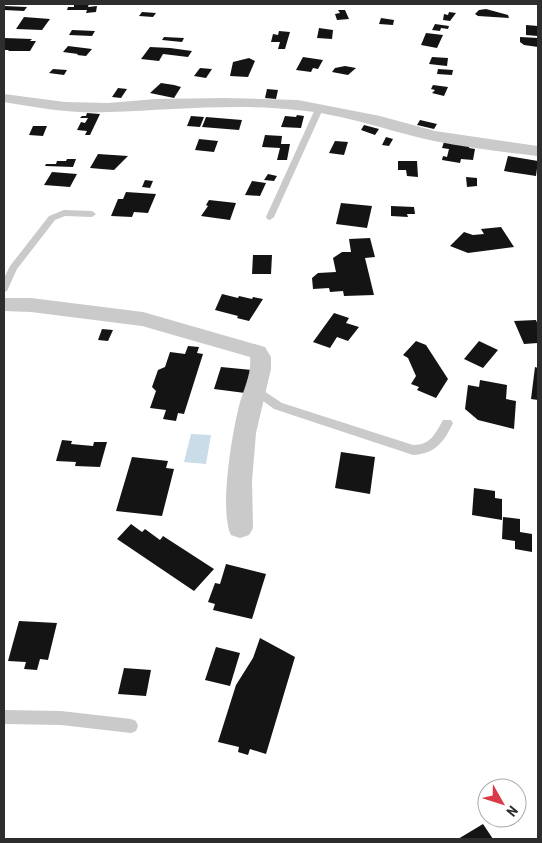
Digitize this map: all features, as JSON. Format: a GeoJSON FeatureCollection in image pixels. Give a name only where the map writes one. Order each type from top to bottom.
{"type":"FeatureCollection","features":[{"type":"Feature","properties":{"kind":"street"},"geometry":{"type":"LineString","coordinates":[[4,98],[65,107],[108,108],[156,104],[224,103],[298,106],[380,121],[434,136],[538,151]]}},
{"type":"Feature","properties":{"kind":"street"},"geometry":{"type":"LineString","coordinates":[[4,304],[32,305],[143,319],[254,349],[262,358],[247,419],[239,500],[240,528]]}},
{"type":"Feature","properties":{"kind":"lane"},"geometry":{"type":"LineString","coordinates":[[270,217],[319,109]]}},
{"type":"Feature","properties":{"kind":"lane"},"geometry":{"type":"LineString","coordinates":[[4,289],[13,268],[52,218],[64,213],[92,214]]}},
{"type":"Feature","properties":{"kind":"lane"},"geometry":{"type":"LineString","coordinates":[[255,388],[278,406],[413,450],[421,450],[440,440],[447,424]]}},
{"type":"Feature","properties":{"kind":"lane"},"geometry":{"type":"LineString","coordinates":[[4,717],[62,718],[130,726]]}},
{"type":"Feature","properties":{"kind":"water"},"geometry":{"type":"Polygon","coordinates":[[[191,434],[211,435],[206,464],[184,462],[191,434]]]}},
{"type":"Feature","properties":{"kind":"building"},"geometry":{"type":"Polygon","coordinates":[[[74,4],[89,4],[88,7],[97,6],[96,12],[86,13],[87,10],[67,10],[68,7],[74,7],[74,4]]]}},
{"type":"Feature","properties":{"kind":"building"},"geometry":{"type":"Polygon","coordinates":[[[4,6],[27,7],[24,11],[4,10],[4,6]]]}},
{"type":"Feature","properties":{"kind":"building"},"geometry":{"type":"Polygon","coordinates":[[[486,9],[508,15],[509,18],[478,16],[475,14],[479,10],[486,9]]]}},
{"type":"Feature","properties":{"kind":"building"},"geometry":{"type":"Polygon","coordinates":[[[338,10],[345,10],[349,19],[337,20],[335,14],[340,13],[338,10]]]}},
{"type":"Feature","properties":{"kind":"building"},"geometry":{"type":"Polygon","coordinates":[[[142,12],[156,13],[153,17],[139,16],[142,12]]]}},
{"type":"Feature","properties":{"kind":"building"},"geometry":{"type":"Polygon","coordinates":[[[449,12],[456,13],[450,21],[443,20],[444,14],[448,15],[449,12]]]}},
{"type":"Feature","properties":{"kind":"building"},"geometry":{"type":"Polygon","coordinates":[[[24,17],[50,19],[42,30],[16,29],[24,17]]]}},
{"type":"Feature","properties":{"kind":"building"},"geometry":{"type":"Polygon","coordinates":[[[381,18],[394,20],[393,25],[379,24],[381,18]]]}},
{"type":"Feature","properties":{"kind":"building"},"geometry":{"type":"Polygon","coordinates":[[[435,24],[449,26],[448,29],[441,28],[440,31],[432,30],[435,24]]]}},
{"type":"Feature","properties":{"kind":"building"},"geometry":{"type":"Polygon","coordinates":[[[526,25],[538,26],[538,36],[526,35],[526,25]]]}},
{"type":"Feature","properties":{"kind":"building"},"geometry":{"type":"Polygon","coordinates":[[[319,28],[333,30],[332,39],[317,38],[319,28]]]}},
{"type":"Feature","properties":{"kind":"building"},"geometry":{"type":"Polygon","coordinates":[[[72,30],[95,31],[92,36],[69,35],[72,30]]]}},
{"type":"Feature","properties":{"kind":"building"},"geometry":{"type":"Polygon","coordinates":[[[279,31],[290,32],[285,49],[278,49],[280,42],[271,42],[273,34],[278,35],[279,31]]]}},
{"type":"Feature","properties":{"kind":"building"},"geometry":{"type":"Polygon","coordinates":[[[426,33],[443,35],[437,48],[421,45],[426,33]]]}},
{"type":"Feature","properties":{"kind":"building"},"geometry":{"type":"Polygon","coordinates":[[[164,37],[184,38],[182,42],[162,40],[164,37]]]}},
{"type":"Feature","properties":{"kind":"building"},"geometry":{"type":"Polygon","coordinates":[[[520,37],[538,38],[538,47],[524,45],[520,42],[520,37]]]}},
{"type":"Feature","properties":{"kind":"building"},"geometry":{"type":"Polygon","coordinates":[[[4,38],[32,39],[30,41],[36,41],[30,51],[8,51],[4,50],[4,38]]]}},
{"type":"Feature","properties":{"kind":"building"},"geometry":{"type":"Polygon","coordinates":[[[68,46],[92,49],[86,56],[77,55],[63,52],[68,46]]]}},
{"type":"Feature","properties":{"kind":"building"},"geometry":{"type":"Polygon","coordinates":[[[150,47],[192,51],[188,57],[163,54],[159,61],[141,59],[150,47]]]}},
{"type":"Feature","properties":{"kind":"building"},"geometry":{"type":"Polygon","coordinates":[[[303,57],[323,60],[318,69],[313,68],[311,72],[296,70],[303,57]]]}},
{"type":"Feature","properties":{"kind":"building"},"geometry":{"type":"Polygon","coordinates":[[[432,57],[448,58],[447,66],[429,64],[432,57]]]}},
{"type":"Feature","properties":{"kind":"building"},"geometry":{"type":"Polygon","coordinates":[[[249,58],[255,61],[248,77],[230,76],[233,62],[249,58]]]}},
{"type":"Feature","properties":{"kind":"building"},"geometry":{"type":"Polygon","coordinates":[[[345,66],[356,68],[348,75],[332,72],[335,68],[345,66]]]}},
{"type":"Feature","properties":{"kind":"building"},"geometry":{"type":"Polygon","coordinates":[[[200,68],[212,69],[206,78],[194,76],[200,68]]]}},
{"type":"Feature","properties":{"kind":"building"},"geometry":{"type":"Polygon","coordinates":[[[53,69],[67,70],[64,75],[49,73],[53,69]]]}},
{"type":"Feature","properties":{"kind":"building"},"geometry":{"type":"Polygon","coordinates":[[[438,69],[453,70],[452,75],[437,74],[438,69]]]}},
{"type":"Feature","properties":{"kind":"building"},"geometry":{"type":"Polygon","coordinates":[[[161,83],[181,87],[174,98],[150,93],[161,83]]]}},
{"type":"Feature","properties":{"kind":"building"},"geometry":{"type":"Polygon","coordinates":[[[433,85],[448,87],[444,96],[432,93],[435,90],[431,89],[433,85]]]}},
{"type":"Feature","properties":{"kind":"building"},"geometry":{"type":"Polygon","coordinates":[[[118,88],[127,89],[121,98],[112,97],[118,88]]]}},
{"type":"Feature","properties":{"kind":"building"},"geometry":{"type":"Polygon","coordinates":[[[267,89],[278,90],[276,99],[265,98],[267,89]]]}},
{"type":"Feature","properties":{"kind":"building"},"geometry":{"type":"Polygon","coordinates":[[[87,113],[100,114],[90,135],[85,135],[87,131],[77,130],[81,122],[85,123],[88,118],[80,118],[86,116],[87,113]]]}},
{"type":"Feature","properties":{"kind":"building"},"geometry":{"type":"Polygon","coordinates":[[[297,115],[304,116],[301,128],[281,127],[285,116],[296,117],[297,115]]]}},
{"type":"Feature","properties":{"kind":"building"},"geometry":{"type":"Polygon","coordinates":[[[191,116],[204,117],[200,127],[187,126],[191,116]]]}},
{"type":"Feature","properties":{"kind":"building"},"geometry":{"type":"Polygon","coordinates":[[[206,117],[242,120],[239,130],[202,127],[206,117]]]}},
{"type":"Feature","properties":{"kind":"building"},"geometry":{"type":"Polygon","coordinates":[[[420,120],[437,124],[434,129],[417,125],[420,120]]]}},
{"type":"Feature","properties":{"kind":"building"},"geometry":{"type":"Polygon","coordinates":[[[364,125],[379,129],[375,135],[361,130],[364,125]]]}},
{"type":"Feature","properties":{"kind":"building"},"geometry":{"type":"Polygon","coordinates":[[[33,126],[47,126],[43,136],[29,135],[33,126]]]}},
{"type":"Feature","properties":{"kind":"building"},"geometry":{"type":"Polygon","coordinates":[[[265,135],[282,136],[281,144],[290,144],[287,160],[277,160],[280,148],[262,147],[265,135]]]}},
{"type":"Feature","properties":{"kind":"building"},"geometry":{"type":"Polygon","coordinates":[[[386,137],[393,139],[389,146],[382,145],[386,137]]]}},
{"type":"Feature","properties":{"kind":"building"},"geometry":{"type":"Polygon","coordinates":[[[199,139],[218,141],[214,152],[195,150],[199,139]]]}},
{"type":"Feature","properties":{"kind":"building"},"geometry":{"type":"Polygon","coordinates":[[[335,141],[348,142],[344,155],[329,153],[335,141]]]}},
{"type":"Feature","properties":{"kind":"building"},"geometry":{"type":"Polygon","coordinates":[[[444,142],[470,146],[469,148],[475,149],[473,160],[461,159],[460,163],[442,160],[443,156],[447,157],[449,149],[442,148],[444,142]]]}},
{"type":"Feature","properties":{"kind":"building"},"geometry":{"type":"Polygon","coordinates":[[[98,154],[128,156],[114,170],[90,168],[98,154]]]}},
{"type":"Feature","properties":{"kind":"building"},"geometry":{"type":"Polygon","coordinates":[[[508,156],[538,161],[536,176],[504,171],[508,156]]]}},
{"type":"Feature","properties":{"kind":"building"},"geometry":{"type":"Polygon","coordinates":[[[67,159],[76,159],[73,167],[45,166],[46,164],[56,164],[57,161],[66,161],[67,159]]]}},
{"type":"Feature","properties":{"kind":"building"},"geometry":{"type":"Polygon","coordinates":[[[398,161],[417,161],[418,177],[407,176],[406,170],[398,170],[398,161]]]}},
{"type":"Feature","properties":{"kind":"building"},"geometry":{"type":"Polygon","coordinates":[[[52,172],[77,174],[70,187],[44,185],[52,172]]]}},
{"type":"Feature","properties":{"kind":"building"},"geometry":{"type":"Polygon","coordinates":[[[268,174],[277,176],[274,181],[264,180],[268,174]]]}},
{"type":"Feature","properties":{"kind":"building"},"geometry":{"type":"Polygon","coordinates":[[[466,177],[477,178],[477,186],[467,187],[466,177]]]}},
{"type":"Feature","properties":{"kind":"building"},"geometry":{"type":"Polygon","coordinates":[[[145,180],[153,181],[150,188],[142,187],[145,180]]]}},
{"type":"Feature","properties":{"kind":"building"},"geometry":{"type":"Polygon","coordinates":[[[252,181],[266,183],[260,196],[245,195],[252,181]]]}},
{"type":"Feature","properties":{"kind":"building"},"geometry":{"type":"Polygon","coordinates":[[[126,192],[156,194],[148,213],[134,212],[132,217],[111,216],[118,199],[123,199],[126,192]]]}},
{"type":"Feature","properties":{"kind":"building"},"geometry":{"type":"Polygon","coordinates":[[[209,200],[236,203],[230,220],[201,216],[208,206],[206,205],[209,200]]]}},
{"type":"Feature","properties":{"kind":"building"},"geometry":{"type":"Polygon","coordinates":[[[341,203],[372,206],[367,228],[336,224],[341,203]]]}},
{"type":"Feature","properties":{"kind":"building"},"geometry":{"type":"Polygon","coordinates":[[[391,206],[414,207],[415,214],[407,214],[408,217],[391,216],[391,206]]]}},
{"type":"Feature","properties":{"kind":"building"},"geometry":{"type":"Polygon","coordinates":[[[501,227],[514,247],[468,253],[450,246],[464,232],[473,235],[484,234],[481,229],[501,227]]]}},
{"type":"Feature","properties":{"kind":"building"},"geometry":{"type":"Polygon","coordinates":[[[370,238],[375,257],[365,258],[374,295],[344,296],[343,291],[330,292],[329,288],[313,289],[312,278],[318,273],[336,272],[333,258],[342,252],[351,252],[349,239],[370,238]]]}},
{"type":"Feature","properties":{"kind":"building"},"geometry":{"type":"Polygon","coordinates":[[[253,255],[272,255],[271,274],[252,274],[253,255]]]}},
{"type":"Feature","properties":{"kind":"building"},"geometry":{"type":"Polygon","coordinates":[[[222,294],[238,298],[239,296],[263,299],[249,321],[215,310],[222,294]]]}},
{"type":"Feature","properties":{"kind":"building"},"geometry":{"type":"Polygon","coordinates":[[[334,313],[349,318],[346,323],[359,327],[348,341],[337,337],[330,348],[313,342],[334,313]]]}},
{"type":"Feature","properties":{"kind":"building"},"geometry":{"type":"Polygon","coordinates":[[[536,320],[538,325],[538,343],[524,344],[514,321],[536,320]]]}},
{"type":"Feature","properties":{"kind":"building"},"geometry":{"type":"Polygon","coordinates":[[[102,329],[113,330],[108,341],[98,340],[102,329]]]}},
{"type":"Feature","properties":{"kind":"building"},"geometry":{"type":"Polygon","coordinates":[[[416,341],[426,345],[448,379],[436,398],[417,390],[419,387],[411,384],[416,376],[408,358],[403,355],[416,341]]]}},
{"type":"Feature","properties":{"kind":"building"},"geometry":{"type":"Polygon","coordinates":[[[479,341],[498,350],[483,368],[464,359],[479,341]]]}},
{"type":"Feature","properties":{"kind":"building"},"geometry":{"type":"Polygon","coordinates":[[[188,346],[199,347],[197,353],[203,354],[184,414],[178,413],[176,421],[163,419],[166,410],[150,408],[156,391],[152,387],[158,370],[165,367],[170,352],[185,354],[188,346]]]}},
{"type":"Feature","properties":{"kind":"building"},"geometry":{"type":"Polygon","coordinates":[[[221,367],[252,370],[245,393],[214,389],[221,367]]]}},
{"type":"Feature","properties":{"kind":"building"},"geometry":{"type":"Polygon","coordinates":[[[535,367],[538,368],[538,400],[531,399],[535,367]]]}},
{"type":"Feature","properties":{"kind":"building"},"geometry":{"type":"Polygon","coordinates":[[[480,380],[507,385],[506,399],[516,401],[514,429],[478,420],[465,409],[468,385],[479,387],[480,380]]]}},
{"type":"Feature","properties":{"kind":"building"},"geometry":{"type":"Polygon","coordinates":[[[62,440],[72,441],[71,444],[93,446],[94,442],[107,442],[100,467],[75,466],[76,462],[56,461],[62,440]]]}},
{"type":"Feature","properties":{"kind":"building"},"geometry":{"type":"Polygon","coordinates":[[[341,452],[375,457],[370,494],[335,488],[341,452]]]}},
{"type":"Feature","properties":{"kind":"building"},"geometry":{"type":"Polygon","coordinates":[[[132,457],[168,461],[166,468],[174,469],[162,516],[116,511],[132,457]]]}},
{"type":"Feature","properties":{"kind":"building"},"geometry":{"type":"Polygon","coordinates":[[[474,488],[495,491],[495,498],[502,499],[502,520],[472,515],[474,488]]]}},
{"type":"Feature","properties":{"kind":"building"},"geometry":{"type":"Polygon","coordinates":[[[503,517],[520,519],[520,532],[532,534],[532,552],[515,549],[515,541],[502,539],[503,517]]]}},
{"type":"Feature","properties":{"kind":"building"},"geometry":{"type":"Polygon","coordinates":[[[131,524],[142,532],[145,529],[160,540],[163,536],[214,569],[194,591],[117,539],[131,524]]]}},
{"type":"Feature","properties":{"kind":"building"},"geometry":{"type":"Polygon","coordinates":[[[226,564],[266,574],[252,619],[213,610],[215,604],[208,602],[215,583],[220,584],[226,564]]]}},
{"type":"Feature","properties":{"kind":"building"},"geometry":{"type":"Polygon","coordinates":[[[19,621],[57,623],[48,660],[40,659],[37,670],[24,669],[26,662],[8,661],[19,621]]]}},
{"type":"Feature","properties":{"kind":"building"},"geometry":{"type":"Polygon","coordinates":[[[260,638],[295,657],[266,754],[250,749],[248,755],[238,752],[239,747],[218,742],[236,685],[253,658],[260,638]]]}},
{"type":"Feature","properties":{"kind":"building"},"geometry":{"type":"Polygon","coordinates":[[[216,647],[240,653],[230,686],[205,680],[216,647]]]}},
{"type":"Feature","properties":{"kind":"building"},"geometry":{"type":"Polygon","coordinates":[[[124,668],[151,670],[146,696],[118,694],[124,668]]]}},
{"type":"Feature","properties":{"kind":"building"},"geometry":{"type":"Polygon","coordinates":[[[477,828],[486,828],[493,839],[458,839],[477,828]]]}}]}
